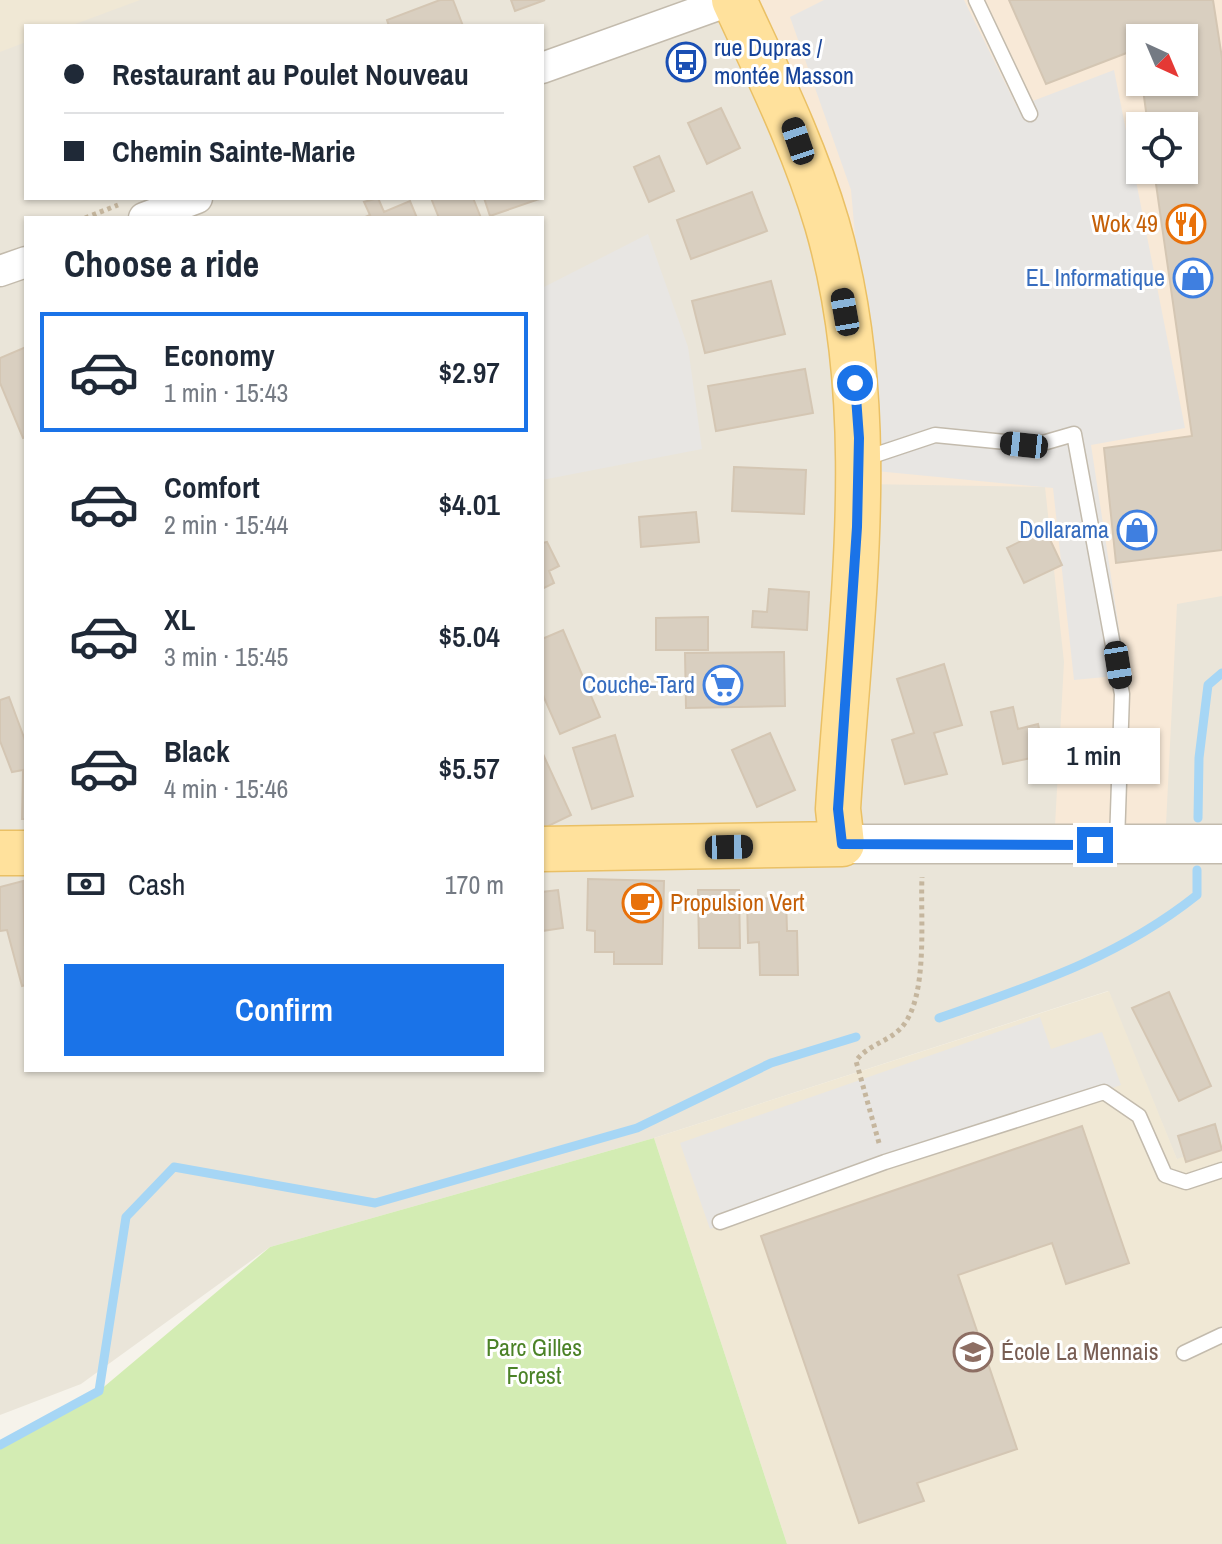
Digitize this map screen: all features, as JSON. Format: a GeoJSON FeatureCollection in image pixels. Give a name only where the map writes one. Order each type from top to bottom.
{"type":"FeatureCollection","features":[{"type":"Feature","properties":{"kind":"main road"},"geometry":{"type":"LineString","coordinates":[[544,849],[842,844],[838,809],[859,461],[851,343],[827,224],[788,113],[733,0]]}},
{"type":"Feature","properties":{"kind":"main road"},"geometry":{"type":"LineString","coordinates":[[0,853],[24,853]]}},
{"type":"Feature","properties":{"kind":"street"},"geometry":{"type":"LineString","coordinates":[[544,67],[733,0]]}},
{"type":"Feature","properties":{"kind":"street"},"geometry":{"type":"LineString","coordinates":[[134,210],[186,200]]}},
{"type":"Feature","properties":{"kind":"street"},"geometry":{"type":"LineString","coordinates":[[0,271],[24,263]]}},
{"type":"Feature","properties":{"kind":"street"},"geometry":{"type":"LineString","coordinates":[[842,844],[1222,844]]}},
{"type":"Feature","properties":{"kind":"lane"},"geometry":{"type":"LineString","coordinates":[[976,0],[1030,114]]}},
{"type":"Feature","properties":{"kind":"lane"},"geometry":{"type":"LineString","coordinates":[[859,461],[935,435],[1036,445],[1074,434],[1122,694],[1117,846]]}},
{"type":"Feature","properties":{"kind":"lane"},"geometry":{"type":"LineString","coordinates":[[720,1222],[885,1162],[1104,1092],[1139,1116],[1165,1175],[1186,1182],[1222,1170]]}},
{"type":"Feature","properties":{"kind":"lane"},"geometry":{"type":"LineString","coordinates":[[1184,1353],[1222,1335]]}},
{"type":"Feature","properties":{"kind":"path"},"geometry":{"type":"LineString","coordinates":[[97,216],[134,210]]}},
{"type":"Feature","properties":{"kind":"path"},"geometry":{"type":"LineString","coordinates":[[885,1162],[856,1061],[861,1053],[900,1029],[918,1001],[923,844]]}},
{"type":"Feature","properties":{"kind":"shaded area"},"geometry":{"type":"Polygon","coordinates":[[[0,0],[1222,0],[1222,1143],[1177,1160],[1108,991],[654,1138],[270,1247],[81,1384],[0,1415],[0,0]]]}},
{"type":"Feature","properties":{"kind":"shaded area"},"geometry":{"type":"Polygon","coordinates":[[[0,0],[140,0],[75,24],[24,24],[24,43],[0,52],[0,0]]]}},
{"type":"Feature","properties":{"kind":"shaded area"},"geometry":{"type":"Polygon","coordinates":[[[730,0],[1222,0],[1222,596],[1177,604],[1165,845],[1054,844],[1064,662],[1045,487],[862,484],[860,369],[730,0]]]}},
{"type":"Feature","properties":{"kind":"shaded area"},"geometry":{"type":"Polygon","coordinates":[[[824,0],[964,0],[1017,107],[1114,70],[1126,131],[1126,184],[1137,184],[1185,428],[1091,445],[1126,675],[1074,680],[1053,488],[876,471],[851,190],[790,17],[824,0]]]}},
{"type":"Feature","properties":{"kind":"shaded area"},"geometry":{"type":"Polygon","coordinates":[[[648,234],[688,347],[702,449],[544,480],[544,287],[648,234]]]}},
{"type":"Feature","properties":{"kind":"shaded area","name":"École La Mennais"},"geometry":{"type":"Polygon","coordinates":[[[1109,991],[1177,1159],[1222,1143],[1222,1544],[787,1544],[654,1138],[1109,991]]]}},
{"type":"Feature","properties":{"kind":"shaded area"},"geometry":{"type":"Polygon","coordinates":[[[1040,1017],[1051,1049],[1102,1032],[1121,1085],[710,1229],[680,1143],[1040,1017]]]}},
{"type":"Feature","properties":{"kind":"green space","name":"Parc Gilles Forest"},"geometry":{"type":"Polygon","coordinates":[[[654,1138],[787,1544],[0,1544],[0,1445],[99,1391],[270,1247],[654,1138]]]}},
{"type":"Feature","properties":{"kind":"building"},"geometry":{"type":"Polygon","coordinates":[[[440,0],[453,0],[462,24],[388,24],[387,20],[440,0]]]}},
{"type":"Feature","properties":{"kind":"building"},"geometry":{"type":"Polygon","coordinates":[[[511,0],[545,0],[515,11],[511,0]]]}},
{"type":"Feature","properties":{"kind":"building"},"geometry":{"type":"Polygon","coordinates":[[[1009,0],[1213,0],[1222,58],[1222,550],[1116,563],[1104,448],[1192,436],[1156,184],[1198,184],[1198,112],[1146,112],[1144,96],[1198,96],[1198,24],[1126,24],[1126,53],[1046,84],[1009,0]]]}},
{"type":"Feature","properties":{"kind":"building"},"geometry":{"type":"Polygon","coordinates":[[[721,108],[740,148],[707,164],[688,123],[721,108]]]}},
{"type":"Feature","properties":{"kind":"building"},"geometry":{"type":"Polygon","coordinates":[[[659,156],[674,191],[649,202],[634,167],[659,156]]]}},
{"type":"Feature","properties":{"kind":"building"},"geometry":{"type":"Polygon","coordinates":[[[752,192],[767,231],[691,259],[677,220],[752,192]]]}},
{"type":"Feature","properties":{"kind":"building"},"geometry":{"type":"Polygon","coordinates":[[[379,200],[384,212],[410,201],[416,216],[368,216],[370,215],[364,202],[379,200]]]}},
{"type":"Feature","properties":{"kind":"building"},"geometry":{"type":"Polygon","coordinates":[[[432,200],[474,200],[480,216],[438,216],[432,200]]]}},
{"type":"Feature","properties":{"kind":"building"},"geometry":{"type":"Polygon","coordinates":[[[485,200],[536,200],[490,216],[485,200]]]}},
{"type":"Feature","properties":{"kind":"building"},"geometry":{"type":"Polygon","coordinates":[[[771,281],[785,334],[705,353],[692,301],[771,281]]]}},
{"type":"Feature","properties":{"kind":"building"},"geometry":{"type":"Polygon","coordinates":[[[24,348],[23,438],[0,383],[0,358],[24,348]]]}},
{"type":"Feature","properties":{"kind":"building"},"geometry":{"type":"Polygon","coordinates":[[[805,369],[813,413],[716,431],[708,386],[805,369]]]}},
{"type":"Feature","properties":{"kind":"building"},"geometry":{"type":"Polygon","coordinates":[[[734,467],[806,470],[804,514],[732,511],[734,467]]]}},
{"type":"Feature","properties":{"kind":"building"},"geometry":{"type":"Polygon","coordinates":[[[696,512],[699,542],[641,547],[639,517],[696,512]]]}},
{"type":"Feature","properties":{"kind":"building"},"geometry":{"type":"Polygon","coordinates":[[[1045,529],[1062,565],[1024,583],[1007,548],[1045,529]]]}},
{"type":"Feature","properties":{"kind":"building"},"geometry":{"type":"Polygon","coordinates":[[[547,542],[559,566],[549,571],[554,583],[544,588],[544,543],[547,542]]]}},
{"type":"Feature","properties":{"kind":"building"},"geometry":{"type":"Polygon","coordinates":[[[769,589],[809,592],[807,630],[752,627],[753,611],[767,612],[769,589]]]}},
{"type":"Feature","properties":{"kind":"building"},"geometry":{"type":"Polygon","coordinates":[[[708,617],[708,650],[656,650],[656,618],[708,617]]]}},
{"type":"Feature","properties":{"kind":"building"},"geometry":{"type":"Polygon","coordinates":[[[563,630],[600,717],[560,734],[544,698],[544,638],[563,630]]]}},
{"type":"Feature","properties":{"kind":"building"},"geometry":{"type":"Polygon","coordinates":[[[784,652],[785,706],[686,708],[685,653],[784,652]]]}},
{"type":"Feature","properties":{"kind":"building"},"geometry":{"type":"Polygon","coordinates":[[[944,664],[962,725],[934,733],[947,774],[905,784],[892,740],[914,733],[897,679],[944,664]]]}},
{"type":"Feature","properties":{"kind":"building"},"geometry":{"type":"Polygon","coordinates":[[[9,697],[24,738],[24,819],[23,770],[12,772],[0,741],[0,700],[9,697]]]}},
{"type":"Feature","properties":{"kind":"building"},"geometry":{"type":"Polygon","coordinates":[[[1013,707],[1018,729],[1038,724],[1045,755],[1003,764],[991,712],[1013,707]]]}},
{"type":"Feature","properties":{"kind":"building"},"geometry":{"type":"Polygon","coordinates":[[[770,733],[795,790],[757,807],[732,750],[770,733]]]}},
{"type":"Feature","properties":{"kind":"building"},"geometry":{"type":"Polygon","coordinates":[[[615,735],[633,796],[592,809],[573,748],[615,735]]]}},
{"type":"Feature","properties":{"kind":"building"},"geometry":{"type":"Polygon","coordinates":[[[544,756],[571,815],[544,828],[544,756]]]}},
{"type":"Feature","properties":{"kind":"building"},"geometry":{"type":"Polygon","coordinates":[[[588,879],[664,881],[662,964],[614,964],[614,952],[595,952],[595,931],[587,930],[588,879]]]}},
{"type":"Feature","properties":{"kind":"building"},"geometry":{"type":"Polygon","coordinates":[[[23,881],[22,986],[7,930],[0,931],[0,887],[23,881]]]}},
{"type":"Feature","properties":{"kind":"building"},"geometry":{"type":"Polygon","coordinates":[[[558,890],[563,928],[544,931],[544,892],[558,890]]]}},
{"type":"Feature","properties":{"kind":"building"},"geometry":{"type":"Polygon","coordinates":[[[698,890],[739,890],[740,948],[699,948],[698,890]]]}},
{"type":"Feature","properties":{"kind":"building"},"geometry":{"type":"Polygon","coordinates":[[[786,898],[787,931],[797,931],[798,975],[760,975],[759,942],[748,943],[747,899],[786,898]]]}},
{"type":"Feature","properties":{"kind":"building"},"geometry":{"type":"Polygon","coordinates":[[[1169,992],[1211,1086],[1179,1101],[1132,1008],[1169,992]]]}},
{"type":"Feature","properties":{"kind":"building"},"geometry":{"type":"Polygon","coordinates":[[[1215,1124],[1222,1150],[1186,1162],[1178,1136],[1215,1124]]]}},
{"type":"Feature","properties":{"kind":"building"},"geometry":{"type":"Polygon","coordinates":[[[1082,1126],[1129,1263],[1066,1284],[1052,1243],[958,1275],[1017,1449],[917,1483],[924,1501],[859,1523],[761,1236],[1082,1126]]]}},
{"type":"Feature","properties":{"kind":"waterway"},"geometry":{"type":"LineString","coordinates":[[1198,818],[1199,758],[1208,685],[1222,673]]}},
{"type":"Feature","properties":{"kind":"waterway"},"geometry":{"type":"LineString","coordinates":[[939,1018],[1074,968],[1137,936],[1197,895],[1197,870]]}},
{"type":"Feature","properties":{"kind":"waterway"},"geometry":{"type":"LineString","coordinates":[[0,1445],[99,1391],[126,1217],[174,1167],[375,1203],[637,1128],[771,1063],[856,1037]]}},
{"type":"Feature","properties":{"kind":"place","name":"rue Dupras / montée Masson"},"geometry":{"type":"Point","coordinates":[686,62]}},
{"type":"Feature","properties":{"kind":"place","name":"Wok 49"},"geometry":{"type":"Point","coordinates":[1186,224]}},
{"type":"Feature","properties":{"kind":"place","name":"EL Informatique"},"geometry":{"type":"Point","coordinates":[1193,278]}},
{"type":"Feature","properties":{"kind":"place","name":"Dollarama"},"geometry":{"type":"Point","coordinates":[1137,530]}},
{"type":"Feature","properties":{"kind":"place","name":"Couche-Tard"},"geometry":{"type":"Point","coordinates":[723,685]}},
{"type":"Feature","properties":{"kind":"place","name":"Propulsion Vert"},"geometry":{"type":"Point","coordinates":[642,903]}},
{"type":"Feature","properties":{"kind":"place","name":"École La Mennais"},"geometry":{"type":"Point","coordinates":[973,1352]}},
{"type":"Feature","properties":{"kind":"route"},"geometry":{"type":"LineString","coordinates":[[855,383],[859,461],[838,809],[842,844],[1095,845]]}}]}
